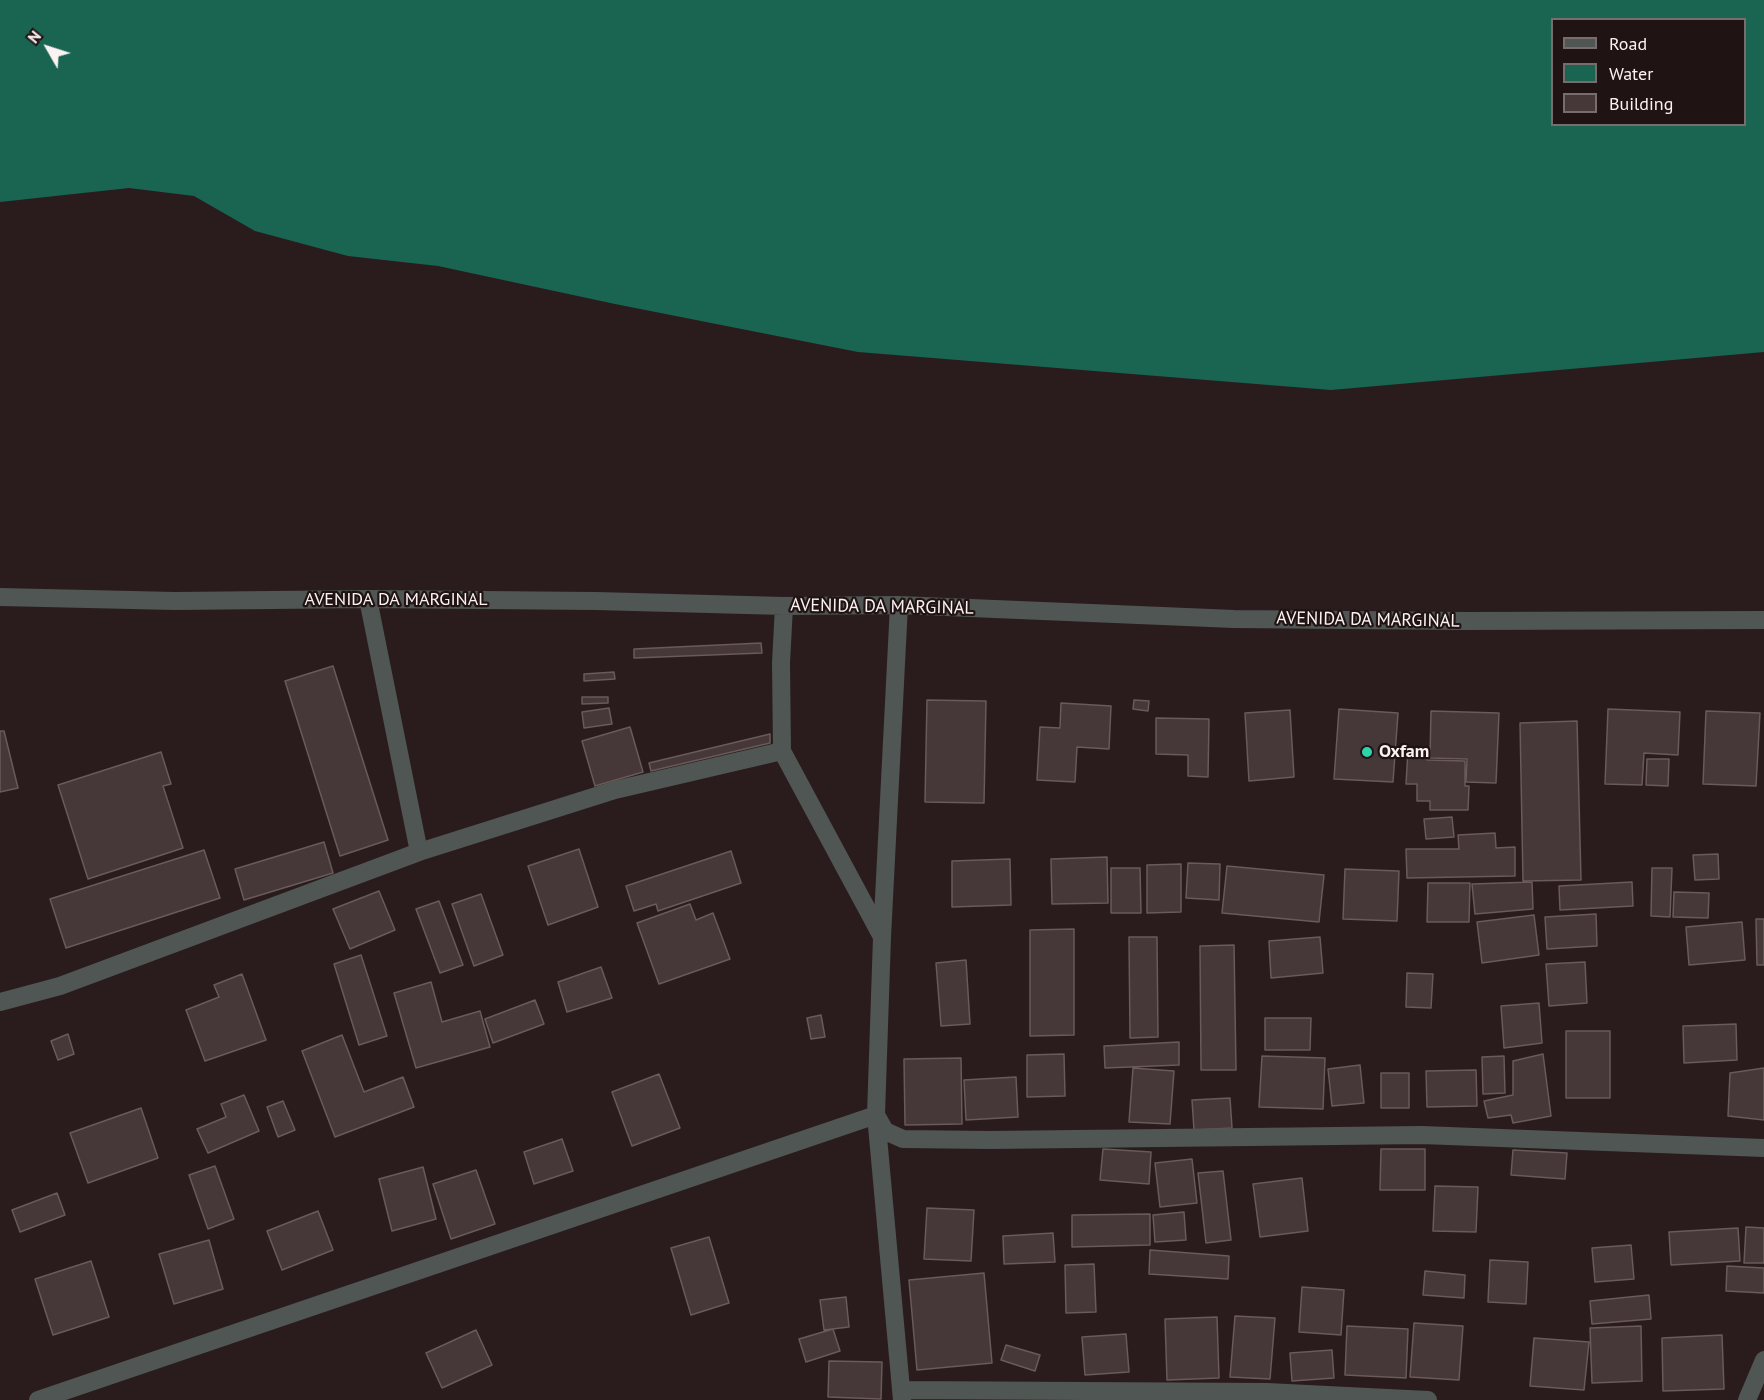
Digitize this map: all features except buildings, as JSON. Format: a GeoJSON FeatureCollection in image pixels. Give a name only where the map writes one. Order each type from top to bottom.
{"type":"FeatureCollection","features":[{"type":"Feature","properties":{"kind":"street","name":"AVENIDA DA MARGINAL"},"geometry":{"type":"LineString","coordinates":[[0,597],[175,601],[368,599],[596,601],[784,606],[899,605],[1234,619],[1764,620]]}},
{"type":"Feature","properties":{"kind":"street"},"geometry":{"type":"LineString","coordinates":[[368,599],[418,852]]}},
{"type":"Feature","properties":{"kind":"street"},"geometry":{"type":"LineString","coordinates":[[899,605],[882,937],[876,1116],[902,1395],[1267,1392],[1428,1400]]}},
{"type":"Feature","properties":{"kind":"street"},"geometry":{"type":"LineString","coordinates":[[784,606],[781,663],[782,751],[882,937]]}},
{"type":"Feature","properties":{"kind":"street"},"geometry":{"type":"LineString","coordinates":[[0,1002],[60,986],[418,852],[615,790],[782,751]]}},
{"type":"Feature","properties":{"kind":"street"},"geometry":{"type":"LineString","coordinates":[[876,1116],[885,1131],[903,1139],[1422,1135],[1764,1148]]}},
{"type":"Feature","properties":{"kind":"street"},"geometry":{"type":"LineString","coordinates":[[38,1400],[876,1116]]}},
{"type":"Feature","properties":{"kind":"street"},"geometry":{"type":"LineString","coordinates":[[1747,1400],[1764,1360]]}},
{"type":"Feature","properties":{"kind":"water"},"geometry":{"type":"Polygon","coordinates":[[[0,0],[1764,0],[1764,352],[1331,390],[858,352],[438,266],[348,256],[255,231],[194,196],[129,188],[0,202],[0,0]]]}},
{"type":"Feature","properties":{"kind":"place","name":"Oxfam"},"geometry":{"type":"Point","coordinates":[1367,752]}}]}
